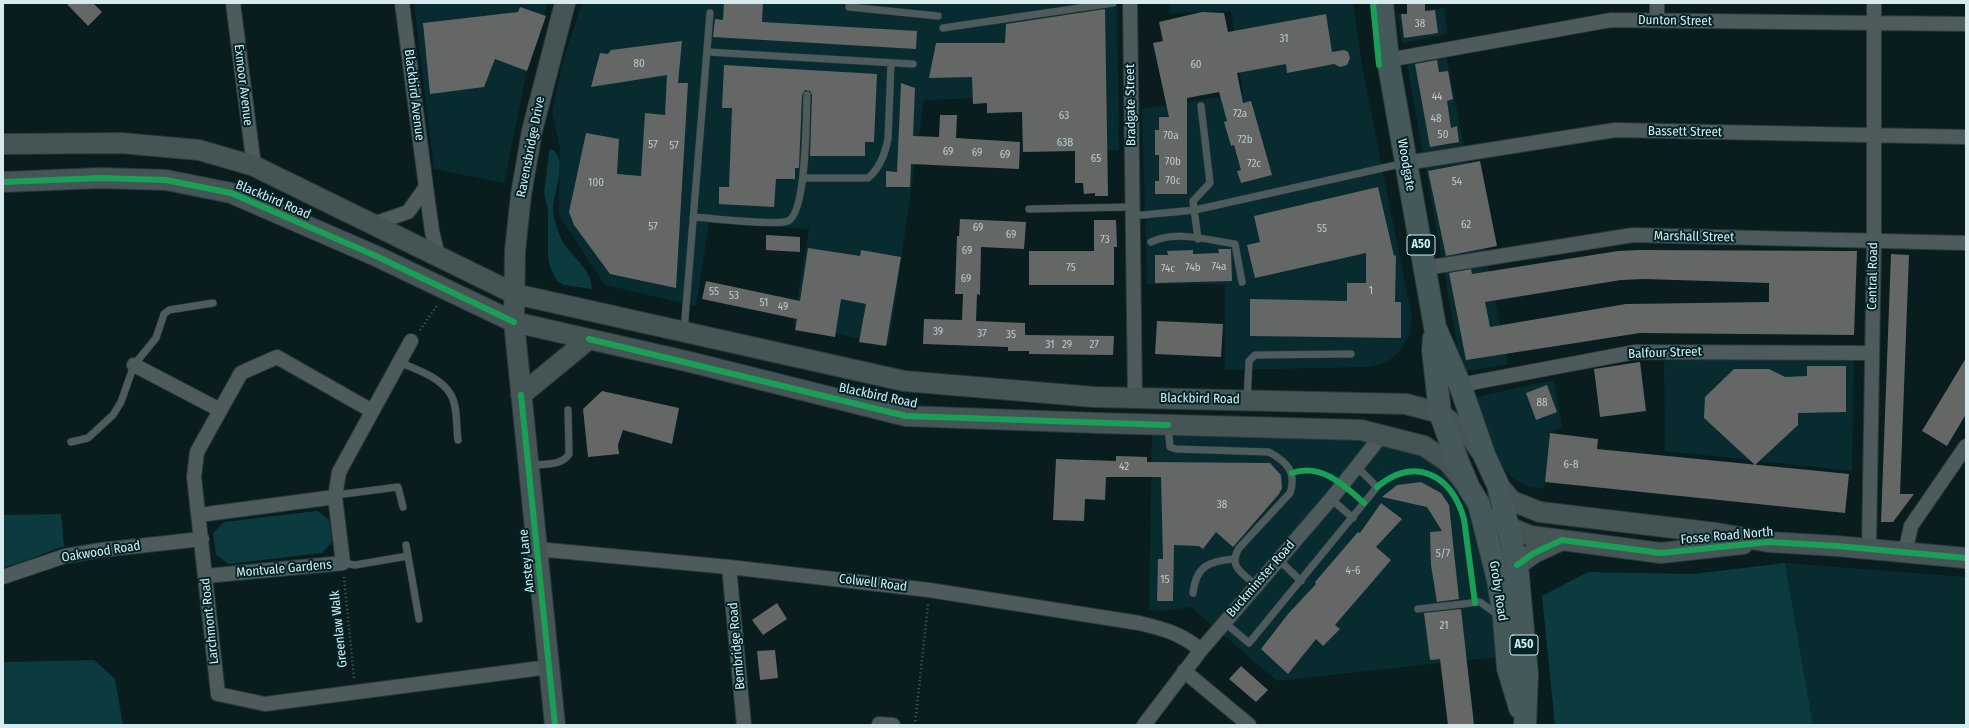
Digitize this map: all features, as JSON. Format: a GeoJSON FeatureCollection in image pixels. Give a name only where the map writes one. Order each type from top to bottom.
{"type":"FeatureCollection","features":[{"type":"Feature","properties":{"kind":"main road","name":"Ravensbridge Drive"},"geometry":{"type":"LineString","coordinates":[[515,294],[517,237],[521,195],[532,131],[565,3]]}},
{"type":"Feature","properties":{"kind":"main road","name":"Woodgate"},"geometry":{"type":"LineString","coordinates":[[1382,3],[1388,60],[1435,327],[1460,385],[1485,457],[1498,485],[1508,527]]}},
{"type":"Feature","properties":{"kind":"main road","name":"Blackbird Road"},"geometry":{"type":"LineString","coordinates":[[3,144],[121,143],[199,150],[254,166],[515,294],[904,381],[1094,397],[1406,404],[1440,413],[1470,436],[1485,457]]}},
{"type":"Feature","properties":{"kind":"main road","name":"Blackbird Road"},"geometry":{"type":"LineString","coordinates":[[3,182],[102,178],[166,180],[231,193],[376,256],[514,322],[906,416],[1361,430],[1424,446],[1448,462],[1474,496]]}},
{"type":"Feature","properties":{"kind":"main road","name":"Anstey Lane"},"geometry":{"type":"LineString","coordinates":[[515,294],[514,322],[555,725]]}},
{"type":"Feature","properties":{"kind":"main road","name":"Woodgate"},"geometry":{"type":"LineString","coordinates":[[1435,327],[1433,350],[1440,413],[1449,440],[1474,496]]}},
{"type":"Feature","properties":{"kind":"main road"},"geometry":{"type":"LineString","coordinates":[[521,394],[589,339]]}},
{"type":"Feature","properties":{"kind":"main road"},"geometry":{"type":"LineString","coordinates":[[1048,394],[1050,421]]}},
{"type":"Feature","properties":{"kind":"main road","name":"Fosse Road North"},"geometry":{"type":"LineString","coordinates":[[1498,485],[1512,501],[1540,512],[1716,533],[1769,542],[1966,558]]}},
{"type":"Feature","properties":{"kind":"main road","name":"Fosse Road North"},"geometry":{"type":"LineString","coordinates":[[1474,496],[1508,527],[1531,536],[1661,553],[1769,542]]}},
{"type":"Feature","properties":{"kind":"main road","name":"Groby Road"},"geometry":{"type":"LineString","coordinates":[[1474,496],[1494,561],[1504,618],[1508,668],[1525,725]]}},
{"type":"Feature","properties":{"kind":"main road"},"geometry":{"type":"LineString","coordinates":[[1494,561],[1501,533],[1508,527],[1540,512]]}},
{"type":"Feature","properties":{"kind":"main road","name":"Groby Road"},"geometry":{"type":"LineString","coordinates":[[1508,527],[1517,565],[1527,674],[1525,725]]}},
{"type":"Feature","properties":{"kind":"main road"},"geometry":{"type":"LineString","coordinates":[[1517,565],[1534,553],[1562,540]]}},
{"type":"Feature","properties":{"kind":"street","name":"Exmoor Avenue"},"geometry":{"type":"LineString","coordinates":[[233,3],[254,166]]}},
{"type":"Feature","properties":{"kind":"street","name":"Blackbird Avenue"},"geometry":{"type":"LineString","coordinates":[[402,3],[432,231],[438,256]]}},
{"type":"Feature","properties":{"kind":"street","name":"Bradgate Street"},"geometry":{"type":"LineString","coordinates":[[1130,3],[1135,397]]}},
{"type":"Feature","properties":{"kind":"street"},"geometry":{"type":"LineString","coordinates":[[1657,3],[1657,20]]}},
{"type":"Feature","properties":{"kind":"street","name":"Central Road"},"geometry":{"type":"LineString","coordinates":[[1869,549],[1874,241],[1874,3]]}},
{"type":"Feature","properties":{"kind":"street","name":"Dunton Street"},"geometry":{"type":"LineString","coordinates":[[1388,60],[1610,20],[1966,24]]}},
{"type":"Feature","properties":{"kind":"street","name":"Bassett Street"},"geometry":{"type":"LineString","coordinates":[[1406,163],[1615,130],[1966,137]]}},
{"type":"Feature","properties":{"kind":"street"},"geometry":{"type":"LineString","coordinates":[[372,224],[408,212],[426,187]]}},
{"type":"Feature","properties":{"kind":"street","name":"Marshall Street"},"geometry":{"type":"LineString","coordinates":[[1425,268],[1633,235],[1966,243]]}},
{"type":"Feature","properties":{"kind":"street","name":"Montvale Gardens"},"geometry":{"type":"LineString","coordinates":[[206,576],[343,563],[335,496],[339,472],[411,341]]}},
{"type":"Feature","properties":{"kind":"street","name":"Balfour Street"},"geometry":{"type":"LineString","coordinates":[[1460,385],[1635,352],[1872,353]]}},
{"type":"Feature","properties":{"kind":"street","name":"Larchmont Road"},"geometry":{"type":"LineString","coordinates":[[372,411],[277,357],[241,373],[197,452],[194,477],[218,694],[265,704],[549,668]]}},
{"type":"Feature","properties":{"kind":"street"},"geometry":{"type":"LineString","coordinates":[[134,366],[220,410]]}},
{"type":"Feature","properties":{"kind":"street","name":"Buckminster Road"},"geometry":{"type":"LineString","coordinates":[[1144,725],[1201,650],[1331,499],[1382,435]]}},
{"type":"Feature","properties":{"kind":"street"},"geometry":{"type":"LineString","coordinates":[[1905,553],[1911,526],[1966,446]]}},
{"type":"Feature","properties":{"kind":"street"},"geometry":{"type":"LineString","coordinates":[[199,515],[335,496]]}},
{"type":"Feature","properties":{"kind":"street","name":"Oakwood Road"},"geometry":{"type":"LineString","coordinates":[[3,577],[65,556],[101,550],[202,539]]}},
{"type":"Feature","properties":{"kind":"street","name":"Colwell Road"},"geometry":{"type":"LineString","coordinates":[[537,549],[729,567],[929,590],[1139,623],[1171,631],[1186,638],[1201,650]]}},
{"type":"Feature","properties":{"kind":"street","name":"Bembridge Road"},"geometry":{"type":"LineString","coordinates":[[729,567],[744,725]]}},
{"type":"Feature","properties":{"kind":"street"},"geometry":{"type":"LineString","coordinates":[[1184,671],[1249,725]]}},
{"type":"Feature","properties":{"kind":"street"},"geometry":{"type":"LineString","coordinates":[[879,724],[893,725]]}},
{"type":"Feature","properties":{"kind":"lane"},"geometry":{"type":"LineString","coordinates":[[850,3],[850,7],[938,16]]}},
{"type":"Feature","properties":{"kind":"lane"},"geometry":{"type":"LineString","coordinates":[[943,28],[1113,3]]}},
{"type":"Feature","properties":{"kind":"lane"},"geometry":{"type":"LineString","coordinates":[[684,332],[710,13]]}},
{"type":"Feature","properties":{"kind":"lane"},"geometry":{"type":"LineString","coordinates":[[707,52],[913,64]]}},
{"type":"Feature","properties":{"kind":"lane"},"geometry":{"type":"LineString","coordinates":[[803,178],[868,178],[874,173],[886,150],[888,139],[892,63]]}},
{"type":"Feature","properties":{"kind":"lane"},"geometry":{"type":"LineString","coordinates":[[693,217],[773,223],[788,221],[793,216],[797,208],[803,178],[807,95]]}},
{"type":"Feature","properties":{"kind":"lane"},"geometry":{"type":"LineString","coordinates":[[1198,239],[1193,201],[1210,183],[1201,106]]}},
{"type":"Feature","properties":{"kind":"lane"},"geometry":{"type":"LineString","coordinates":[[1029,209],[1132,211],[1195,210],[1406,163]]}},
{"type":"Feature","properties":{"kind":"lane"},"geometry":{"type":"LineString","coordinates":[[1151,242],[1161,238],[1176,236],[1235,244],[1242,282]]}},
{"type":"Feature","properties":{"kind":"lane"},"geometry":{"type":"LineString","coordinates":[[71,442],[88,438],[113,415],[122,402],[134,366],[156,338],[164,314],[169,310],[213,303]]}},
{"type":"Feature","properties":{"kind":"lane"},"geometry":{"type":"LineString","coordinates":[[1247,400],[1249,361],[1255,355],[1351,354]]}},
{"type":"Feature","properties":{"kind":"lane"},"geometry":{"type":"LineString","coordinates":[[399,362],[438,381],[451,395],[458,440]]}},
{"type":"Feature","properties":{"kind":"lane"},"geometry":{"type":"LineString","coordinates":[[528,465],[562,462],[569,454],[568,410]]}},
{"type":"Feature","properties":{"kind":"lane"},"geometry":{"type":"LineString","coordinates":[[1168,425],[1170,447],[1176,450],[1269,452],[1279,458],[1292,473],[1293,484],[1290,493],[1239,548],[1234,559],[1237,568],[1256,585]]}},
{"type":"Feature","properties":{"kind":"lane"},"geometry":{"type":"LineString","coordinates":[[1224,622],[1249,643],[1377,487],[1356,466]]}},
{"type":"Feature","properties":{"kind":"lane"},"geometry":{"type":"LineString","coordinates":[[335,496],[398,487],[403,507]]}},
{"type":"Feature","properties":{"kind":"lane"},"geometry":{"type":"LineString","coordinates":[[1331,499],[1353,518]]}},
{"type":"Feature","properties":{"kind":"lane"},"geometry":{"type":"LineString","coordinates":[[406,545],[419,619]]}},
{"type":"Feature","properties":{"kind":"lane"},"geometry":{"type":"LineString","coordinates":[[343,563],[355,565],[408,556]]}},
{"type":"Feature","properties":{"kind":"lane"},"geometry":{"type":"LineString","coordinates":[[1193,594],[1195,578],[1204,567],[1218,560],[1234,559]]}},
{"type":"Feature","properties":{"kind":"lane"},"geometry":{"type":"LineString","coordinates":[[1278,560],[1301,581]]}},
{"type":"Feature","properties":{"kind":"lane"},"geometry":{"type":"LineString","coordinates":[[1418,609],[1480,602],[1504,618]]}},
{"type":"Feature","properties":{"kind":"path"},"geometry":{"type":"LineString","coordinates":[[411,341],[448,290]]}},
{"type":"Feature","properties":{"kind":"path"},"geometry":{"type":"LineString","coordinates":[[915,725],[929,590]]}},
{"type":"Feature","properties":{"kind":"shaded area"},"geometry":{"type":"Polygon","coordinates":[[[414,3],[548,3],[527,71],[504,183],[434,169],[414,3]]]}},
{"type":"Feature","properties":{"kind":"shaded area"},"geometry":{"type":"Polygon","coordinates":[[[582,3],[1117,3],[1119,150],[1023,151],[1022,112],[987,114],[987,98],[924,100],[889,345],[793,324],[809,229],[709,223],[696,306],[605,285],[559,215],[560,149],[552,111],[565,54],[582,3]]]}},
{"type":"Feature","properties":{"kind":"shaded area"},"geometry":{"type":"Polygon","coordinates":[[[1169,3],[1353,3],[1363,72],[1412,318],[1410,334],[1400,351],[1386,363],[1368,367],[1225,370],[1225,284],[1147,284],[1142,109],[1243,93],[1231,11],[1169,13],[1169,3]]]}},
{"type":"Feature","properties":{"kind":"shaded area"},"geometry":{"type":"Polygon","coordinates":[[[1445,8],[1447,34],[1402,43],[1398,14],[1445,8]]]}},
{"type":"Feature","properties":{"kind":"shaded area"},"geometry":{"type":"Polygon","coordinates":[[[1446,56],[1508,364],[1462,372],[1407,64],[1446,56]]]}},
{"type":"Feature","properties":{"kind":"shaded area"},"geometry":{"type":"Polygon","coordinates":[[[551,149],[556,153],[560,168],[553,204],[555,222],[562,240],[589,275],[592,289],[564,285],[557,281],[550,267],[548,257],[548,210],[544,194],[549,152],[551,149]]]}},
{"type":"Feature","properties":{"kind":"shaded area"},"geometry":{"type":"Polygon","coordinates":[[[1664,359],[1854,361],[1852,471],[1665,451],[1664,359]]]}},
{"type":"Feature","properties":{"kind":"shaded area"},"geometry":{"type":"Polygon","coordinates":[[[1554,380],[1562,427],[1550,433],[1544,489],[1527,486],[1514,479],[1505,470],[1498,458],[1476,397],[1554,380]]]}},
{"type":"Feature","properties":{"kind":"shaded area"},"geometry":{"type":"Polygon","coordinates":[[[1152,425],[1295,429],[1424,446],[1469,488],[1506,656],[1277,681],[1191,607],[1163,611],[1149,610],[1152,425]]]}},
{"type":"Feature","properties":{"kind":"shaded area"},"geometry":{"type":"Polygon","coordinates":[[[317,511],[329,520],[332,542],[322,553],[229,564],[216,555],[213,533],[224,522],[317,511]]]}},
{"type":"Feature","properties":{"kind":"shaded area"},"geometry":{"type":"Polygon","coordinates":[[[61,514],[64,546],[19,563],[3,567],[3,515],[61,514]]]}},
{"type":"Feature","properties":{"kind":"shaded area"},"geometry":{"type":"Polygon","coordinates":[[[1785,563],[1966,577],[1966,725],[1813,725],[1785,563]]]}},
{"type":"Feature","properties":{"kind":"shaded area"},"geometry":{"type":"Polygon","coordinates":[[[1785,563],[1813,725],[1555,725],[1542,596],[1588,572],[1693,574],[1785,563]]]}},
{"type":"Feature","properties":{"kind":"shaded area"},"geometry":{"type":"Polygon","coordinates":[[[94,660],[115,679],[123,725],[3,725],[3,662],[94,660]]]}},
{"type":"Feature","properties":{"kind":"building"},"geometry":{"type":"Polygon","coordinates":[[[66,3],[93,3],[102,12],[88,26],[66,3]]]}},
{"type":"Feature","properties":{"kind":"building"},"geometry":{"type":"Polygon","coordinates":[[[724,3],[763,3],[762,22],[917,31],[916,49],[713,37],[715,19],[723,20],[724,3]]]}},
{"type":"Feature","properties":{"kind":"building"},"geometry":{"type":"Polygon","coordinates":[[[1407,3],[1425,3],[1425,11],[1435,10],[1438,33],[1404,38],[1401,14],[1407,14],[1407,3]]]}},
{"type":"Feature","properties":{"kind":"building"},"geometry":{"type":"Polygon","coordinates":[[[520,7],[546,16],[527,71],[495,59],[484,87],[430,94],[423,23],[518,12],[520,7]]]}},
{"type":"Feature","properties":{"kind":"building"},"geometry":{"type":"Polygon","coordinates":[[[1105,9],[1108,196],[1095,196],[1095,193],[1084,194],[1083,183],[1075,183],[1075,151],[1023,152],[1022,112],[987,113],[987,103],[973,104],[972,77],[929,78],[936,43],[1005,43],[1006,24],[1105,9]]]}},
{"type":"Feature","properties":{"kind":"building"},"geometry":{"type":"Polygon","coordinates":[[[1202,12],[1224,13],[1228,32],[1326,14],[1332,52],[1344,50],[1348,52],[1350,58],[1347,65],[1340,67],[1334,64],[1287,73],[1286,64],[1237,73],[1243,103],[1251,101],[1272,175],[1241,183],[1237,171],[1241,170],[1234,145],[1231,146],[1224,122],[1227,121],[1219,92],[1187,98],[1187,194],[1155,194],[1155,181],[1159,181],[1159,155],[1155,155],[1155,130],[1159,130],[1159,117],[1169,117],[1153,43],[1163,41],[1159,22],[1202,12]]]}},
{"type":"Feature","properties":{"kind":"building"},"geometry":{"type":"Polygon","coordinates":[[[682,41],[678,83],[688,83],[676,288],[610,274],[574,225],[569,212],[586,133],[619,139],[617,174],[641,176],[645,113],[665,115],[667,75],[591,87],[600,53],[608,54],[611,50],[682,41]]]}},
{"type":"Feature","properties":{"kind":"building"},"geometry":{"type":"Polygon","coordinates":[[[1437,60],[1439,72],[1448,71],[1453,99],[1447,101],[1451,128],[1457,126],[1459,142],[1430,147],[1415,64],[1437,60]]]}},
{"type":"Feature","properties":{"kind":"building"},"geometry":{"type":"Polygon","coordinates":[[[724,65],[877,74],[874,142],[865,142],[865,156],[810,156],[812,95],[810,91],[805,90],[802,95],[799,168],[795,168],[795,179],[776,179],[774,207],[719,204],[719,187],[729,187],[732,108],[722,108],[724,65]]]}},
{"type":"Feature","properties":{"kind":"building"},"geometry":{"type":"Polygon","coordinates":[[[901,83],[915,88],[913,136],[939,137],[940,115],[957,115],[956,138],[1020,142],[1019,169],[911,164],[910,187],[886,187],[886,171],[897,172],[901,83]]]}},
{"type":"Feature","properties":{"kind":"building"},"geometry":{"type":"Polygon","coordinates":[[[1480,161],[1497,246],[1446,256],[1428,171],[1480,161]]]}},
{"type":"Feature","properties":{"kind":"building"},"geometry":{"type":"Polygon","coordinates":[[[1378,187],[1394,256],[1396,255],[1395,302],[1401,302],[1401,338],[1250,336],[1250,299],[1347,301],[1347,283],[1366,283],[1366,253],[1255,278],[1247,245],[1260,242],[1254,216],[1378,187]]]}},
{"type":"Feature","properties":{"kind":"building"},"geometry":{"type":"Polygon","coordinates":[[[960,219],[1026,222],[1024,249],[981,247],[980,295],[977,294],[976,321],[1025,323],[1025,335],[1114,336],[1113,355],[1029,354],[1029,351],[1008,351],[1008,347],[923,344],[924,319],[962,320],[963,294],[955,294],[957,236],[959,236],[960,219]]]}},
{"type":"Feature","properties":{"kind":"building"},"geometry":{"type":"Polygon","coordinates":[[[1094,220],[1116,220],[1117,247],[1114,247],[1114,285],[1029,285],[1029,251],[1094,251],[1094,220]]]}},
{"type":"Feature","properties":{"kind":"building"},"geometry":{"type":"Polygon","coordinates":[[[766,235],[800,237],[800,252],[766,250],[766,235]]]}},
{"type":"Feature","properties":{"kind":"building"},"geometry":{"type":"Polygon","coordinates":[[[808,248],[860,256],[861,250],[901,257],[886,346],[859,342],[866,304],[841,299],[835,337],[795,330],[797,319],[702,299],[706,281],[800,301],[808,248]]]}},
{"type":"Feature","properties":{"kind":"building"},"geometry":{"type":"Polygon","coordinates":[[[1218,249],[1231,249],[1232,281],[1155,283],[1155,255],[1168,255],[1167,251],[1193,250],[1193,254],[1219,253],[1218,249]]]}},
{"type":"Feature","properties":{"kind":"building"},"geometry":{"type":"Polygon","coordinates":[[[1618,251],[1857,251],[1854,335],[1640,333],[1466,360],[1449,273],[1471,269],[1472,274],[1618,251]],[[1645,279],[1621,280],[1485,302],[1490,327],[1626,304],[1769,302],[1769,283],[1645,279]]]}},
{"type":"Feature","properties":{"kind":"building"},"geometry":{"type":"Polygon","coordinates":[[[1891,254],[1909,255],[1900,494],[1914,494],[1893,522],[1881,522],[1891,254]]]}},
{"type":"Feature","properties":{"kind":"building"},"geometry":{"type":"Polygon","coordinates":[[[1157,321],[1223,324],[1221,357],[1155,354],[1157,321]]]}},
{"type":"Feature","properties":{"kind":"building"},"geometry":{"type":"Polygon","coordinates":[[[1966,358],[1966,414],[1947,446],[1922,431],[1966,358]]]}},
{"type":"Feature","properties":{"kind":"building"},"geometry":{"type":"Polygon","coordinates":[[[1640,362],[1646,411],[1600,417],[1594,369],[1640,362]]]}},
{"type":"Feature","properties":{"kind":"building"},"geometry":{"type":"Polygon","coordinates":[[[1807,366],[1846,366],[1846,412],[1798,413],[1798,425],[1755,465],[1704,418],[1705,397],[1734,369],[1769,369],[1785,377],[1807,376],[1807,366]]]}},
{"type":"Feature","properties":{"kind":"building"},"geometry":{"type":"Polygon","coordinates":[[[1547,385],[1557,412],[1536,420],[1526,393],[1547,385]]]}},
{"type":"Feature","properties":{"kind":"building"},"geometry":{"type":"Polygon","coordinates":[[[602,391],[679,408],[672,444],[623,430],[618,445],[619,454],[588,457],[583,409],[602,391]]]}},
{"type":"Feature","properties":{"kind":"building"},"geometry":{"type":"Polygon","coordinates":[[[1550,433],[1598,439],[1597,449],[1849,474],[1845,513],[1545,482],[1550,433]]]}},
{"type":"Feature","properties":{"kind":"building"},"geometry":{"type":"Polygon","coordinates":[[[1116,456],[1147,457],[1147,462],[1270,463],[1281,475],[1282,488],[1279,494],[1233,547],[1216,532],[1203,549],[1199,546],[1174,545],[1173,601],[1157,601],[1158,559],[1163,559],[1161,477],[1106,477],[1105,500],[1085,499],[1084,521],[1053,520],[1056,459],[1116,461],[1116,456]]]}},
{"type":"Feature","properties":{"kind":"building"},"geometry":{"type":"Polygon","coordinates":[[[1421,482],[1441,493],[1449,505],[1459,599],[1437,602],[1431,565],[1430,532],[1442,531],[1427,507],[1382,497],[1397,485],[1421,482]]]}},
{"type":"Feature","properties":{"kind":"building"},"geometry":{"type":"Polygon","coordinates":[[[1381,503],[1402,519],[1376,547],[1391,560],[1335,625],[1340,629],[1323,646],[1316,639],[1288,674],[1261,649],[1288,614],[1316,584],[1315,582],[1358,532],[1360,533],[1381,503]]]}},
{"type":"Feature","properties":{"kind":"building"},"geometry":{"type":"Polygon","coordinates":[[[777,603],[787,619],[763,635],[752,620],[777,603]]]}},
{"type":"Feature","properties":{"kind":"building"},"geometry":{"type":"Polygon","coordinates":[[[1461,609],[1474,725],[1448,725],[1440,659],[1430,660],[1424,613],[1461,609]]]}},
{"type":"Feature","properties":{"kind":"building"},"geometry":{"type":"Polygon","coordinates":[[[775,650],[778,678],[760,680],[757,651],[775,650]]]}},
{"type":"Feature","properties":{"kind":"building"},"geometry":{"type":"Polygon","coordinates":[[[1241,666],[1268,690],[1256,702],[1229,679],[1241,666]]]}},
{"type":"Feature","properties":{"kind":"cycle path"},"geometry":{"type":"LineString","coordinates":[[1373,3],[1379,65]]}},
{"type":"Feature","properties":{"kind":"cycle path"},"geometry":{"type":"LineString","coordinates":[[3,182],[101,178],[166,180],[231,193],[376,256],[514,322]]}},
{"type":"Feature","properties":{"kind":"cycle path"},"geometry":{"type":"LineString","coordinates":[[589,339],[906,416],[1168,425]]}},
{"type":"Feature","properties":{"kind":"cycle path"},"geometry":{"type":"LineString","coordinates":[[521,395],[555,725]]}},
{"type":"Feature","properties":{"kind":"cycle path"},"geometry":{"type":"LineString","coordinates":[[1292,473],[1303,471],[1322,473],[1340,483],[1364,503]]}},
{"type":"Feature","properties":{"kind":"cycle path"},"geometry":{"type":"LineString","coordinates":[[1377,487],[1391,478],[1405,473],[1418,472],[1430,474],[1441,481],[1450,491],[1458,503],[1464,519],[1475,603]]}},
{"type":"Feature","properties":{"kind":"cycle path"},"geometry":{"type":"LineString","coordinates":[[1517,565],[1534,553],[1562,540],[1661,553],[1769,542],[1837,546],[1966,558]]}}]}
